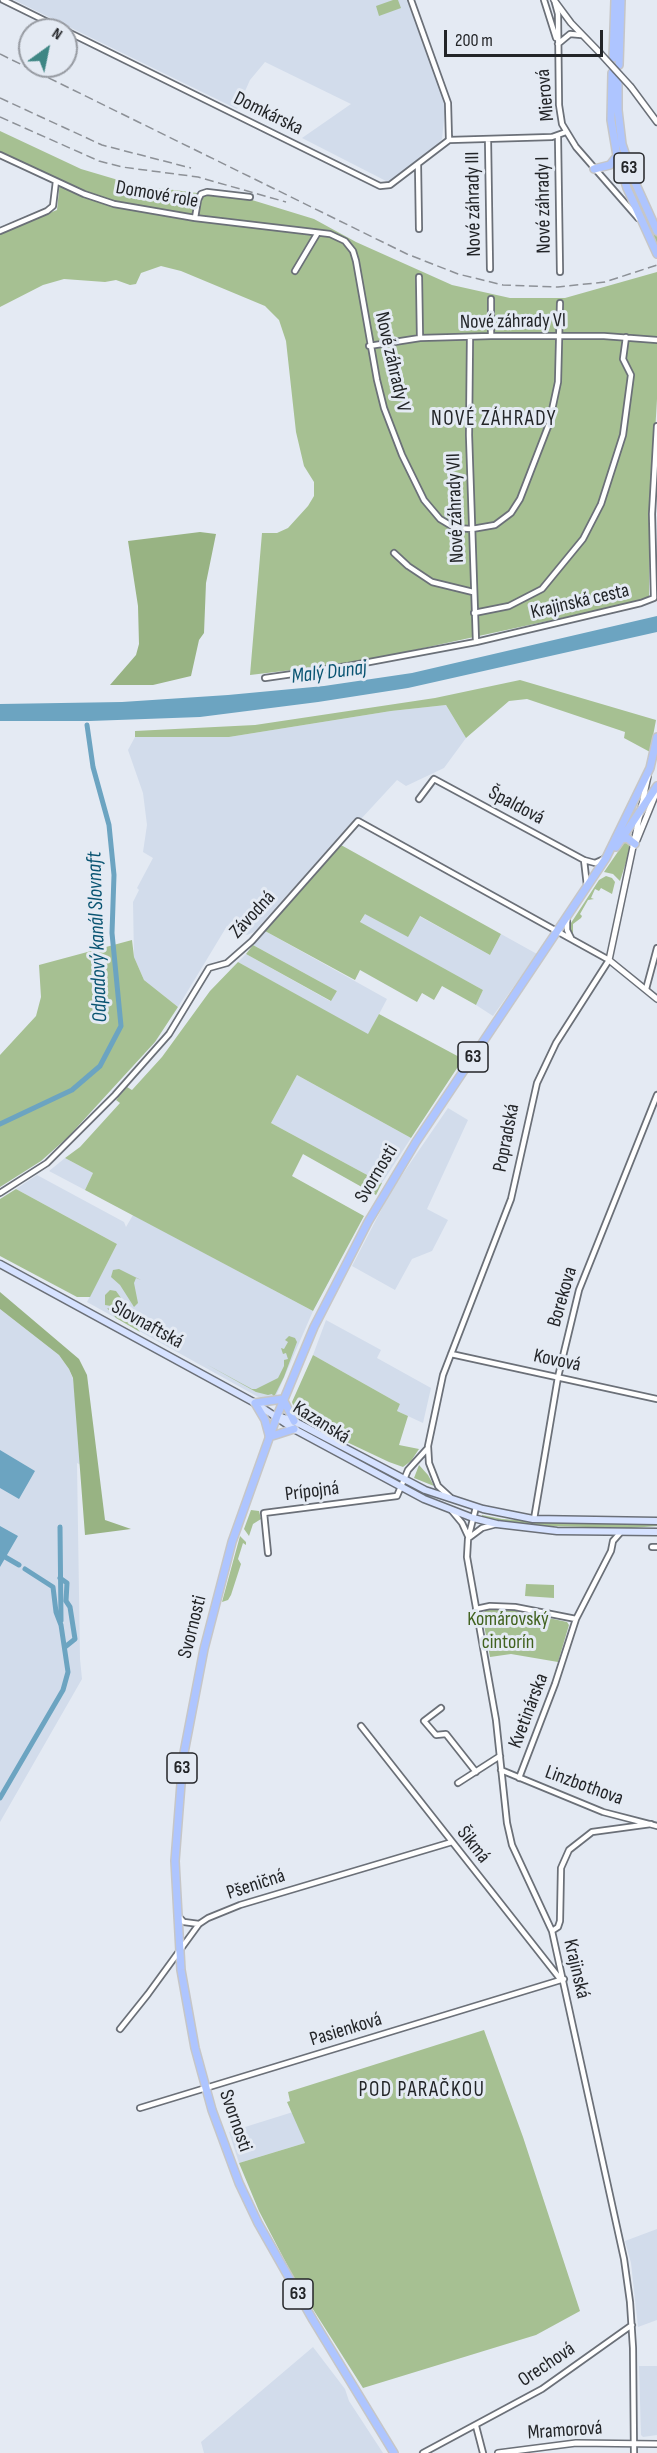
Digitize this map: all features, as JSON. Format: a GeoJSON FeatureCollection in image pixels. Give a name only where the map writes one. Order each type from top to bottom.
{"type":"FeatureCollection","features":[{"type":"Feature","properties":{"kind":"main road"},"geometry":{"type":"LineString","coordinates":[[612,58],[615,0]]}},
{"type":"Feature","properties":{"kind":"main road"},"geometry":{"type":"LineString","coordinates":[[619,65],[621,0]]}},
{"type":"Feature","properties":{"kind":"main road","name":"63"},"geometry":{"type":"LineString","coordinates":[[612,73],[611,120],[617,156],[627,188],[657,254]]}},
{"type":"Feature","properties":{"kind":"main road","name":"63"},"geometry":{"type":"LineString","coordinates":[[618,80],[621,144],[657,231]]}},
{"type":"Feature","properties":{"kind":"main road"},"geometry":{"type":"LineString","coordinates":[[594,169],[610,165],[617,156]]}},
{"type":"Feature","properties":{"kind":"main road","name":"Popradská"},"geometry":{"type":"LineString","coordinates":[[650,768],[657,737]]}},
{"type":"Feature","properties":{"kind":"main road","name":"Svornosti"},"geometry":{"type":"LineString","coordinates":[[606,858],[650,768]]}},
{"type":"Feature","properties":{"kind":"main road","name":"Popradská"},"geometry":{"type":"LineString","coordinates":[[641,810],[657,786]]}},
{"type":"Feature","properties":{"kind":"main road","name":"Svornosti"},"geometry":{"type":"LineString","coordinates":[[394,2453],[313,2320],[258,2223],[226,2149],[206,2088],[188,2017],[177,1914],[175,1854],[177,1808],[183,1758],[192,1706],[225,1568],[283,1399],[329,1296],[389,1186],[416,1142],[606,858],[641,810]]}},
{"type":"Feature","properties":{"kind":"main road"},"geometry":{"type":"LineString","coordinates":[[622,839],[627,838],[635,844]]}},
{"type":"Feature","properties":{"kind":"main road","name":"Slovnaftská"},"geometry":{"type":"LineString","coordinates":[[0,1264],[277,1416]]}},
{"type":"Feature","properties":{"kind":"main road"},"geometry":{"type":"LineString","coordinates":[[294,1421],[283,1399],[255,1403],[265,1420],[269,1437],[294,1429]]}},
{"type":"Feature","properties":{"kind":"main road","name":"Kazanská"},"geometry":{"type":"LineString","coordinates":[[277,1416],[294,1421],[404,1479],[455,1501],[503,1515],[534,1519],[657,1521]]}},
{"type":"Feature","properties":{"kind":"main road","name":"Kazanská"},"geometry":{"type":"LineString","coordinates":[[277,1416],[294,1429],[400,1488],[473,1518],[497,1524],[556,1531],[657,1532]]}},
{"type":"Feature","properties":{"kind":"street","name":"Domkárska"},"geometry":{"type":"LineString","coordinates":[[3,0],[40,18]]}},
{"type":"Feature","properties":{"kind":"street"},"geometry":{"type":"LineString","coordinates":[[411,0],[448,103],[449,140],[558,136],[566,132]]}},
{"type":"Feature","properties":{"kind":"street","name":"Mierová"},"geometry":{"type":"LineString","coordinates":[[544,0],[558,44]]}},
{"type":"Feature","properties":{"kind":"street","name":"Mierová"},"geometry":{"type":"LineString","coordinates":[[554,0],[558,14],[559,105],[566,132],[594,169],[642,224]]}},
{"type":"Feature","properties":{"kind":"street","name":"Mierová"},"geometry":{"type":"LineString","coordinates":[[554,0],[581,35],[631,87],[657,122]]}},
{"type":"Feature","properties":{"kind":"street"},"geometry":{"type":"LineString","coordinates":[[558,44],[568,35],[581,35]]}},
{"type":"Feature","properties":{"kind":"street","name":"Domkárska"},"geometry":{"type":"LineString","coordinates":[[78,36],[380,186],[390,185],[449,140]]}},
{"type":"Feature","properties":{"kind":"street","name":"Nové záhrady I"},"geometry":{"type":"LineString","coordinates":[[558,136],[560,272]]}},
{"type":"Feature","properties":{"kind":"street","name":"Nové záhrady III"},"geometry":{"type":"LineString","coordinates":[[488,139],[489,269]]}},
{"type":"Feature","properties":{"kind":"street","name":"Domové role"},"geometry":{"type":"LineString","coordinates":[[0,155],[56,182],[114,204],[195,218],[317,234]]}},
{"type":"Feature","properties":{"kind":"street"},"geometry":{"type":"LineString","coordinates":[[418,164],[419,228]]}},
{"type":"Feature","properties":{"kind":"street"},"geometry":{"type":"LineString","coordinates":[[0,231],[48,211],[53,206],[56,182]]}},
{"type":"Feature","properties":{"kind":"street"},"geometry":{"type":"LineString","coordinates":[[195,218],[201,194],[207,192],[250,197]]}},
{"type":"Feature","properties":{"kind":"street"},"geometry":{"type":"LineString","coordinates":[[295,271],[317,234]]}},
{"type":"Feature","properties":{"kind":"street","name":"Nové záhrady V"},"geometry":{"type":"LineString","coordinates":[[317,234],[339,237],[353,251],[369,346],[384,408],[408,469],[424,500],[446,524],[462,530],[472,530]]}},
{"type":"Feature","properties":{"kind":"street"},"geometry":{"type":"LineString","coordinates":[[419,277],[420,338]]}},
{"type":"Feature","properties":{"kind":"street"},"geometry":{"type":"LineString","coordinates":[[491,299],[491,336]]}},
{"type":"Feature","properties":{"kind":"street"},"geometry":{"type":"LineString","coordinates":[[472,530],[495,525],[507,516],[515,508],[524,489],[549,424],[558,382],[560,303]]}},
{"type":"Feature","properties":{"kind":"street","name":"Nové záhrady VI"},"geometry":{"type":"LineString","coordinates":[[369,346],[420,338],[491,336],[626,337],[657,340]]}},
{"type":"Feature","properties":{"kind":"street","name":"Nové záhrady VII"},"geometry":{"type":"LineString","coordinates":[[470,337],[469,435],[476,642]]}},
{"type":"Feature","properties":{"kind":"street"},"geometry":{"type":"LineString","coordinates":[[474,614],[509,606],[542,589],[583,539],[601,504],[623,435],[631,375],[623,359],[626,337]]}},
{"type":"Feature","properties":{"kind":"street","name":"Krajinská cesta"},"geometry":{"type":"LineString","coordinates":[[265,678],[348,666],[476,642],[654,598],[652,514],[657,426]]}},
{"type":"Feature","properties":{"kind":"street"},"geometry":{"type":"LineString","coordinates":[[394,553],[408,566],[432,582],[473,592]]}},
{"type":"Feature","properties":{"kind":"street","name":"Popradská"},"geometry":{"type":"LineString","coordinates":[[455,1501],[438,1486],[429,1463],[428,1446],[437,1395],[511,1199],[537,1083],[556,1043],[609,960],[650,768]]}},
{"type":"Feature","properties":{"kind":"street","name":"Špaldová"},"geometry":{"type":"LineString","coordinates":[[419,799],[434,779],[584,860]]}},
{"type":"Feature","properties":{"kind":"street","name":"Popradská"},"geometry":{"type":"LineString","coordinates":[[635,844],[657,791]]}},
{"type":"Feature","properties":{"kind":"street","name":"Závodná"},"geometry":{"type":"LineString","coordinates":[[0,1193],[47,1163],[116,1095],[169,1034],[209,968],[227,963],[252,941],[358,820],[609,960]]}},
{"type":"Feature","properties":{"kind":"street"},"geometry":{"type":"LineString","coordinates":[[587,887],[584,860],[595,863],[606,858]]}},
{"type":"Feature","properties":{"kind":"street"},"geometry":{"type":"LineString","coordinates":[[567,918],[567,930],[571,938]]}},
{"type":"Feature","properties":{"kind":"street"},"geometry":{"type":"LineString","coordinates":[[646,989],[657,948]]}},
{"type":"Feature","properties":{"kind":"street"},"geometry":{"type":"LineString","coordinates":[[609,960],[657,999]]}},
{"type":"Feature","properties":{"kind":"street","name":"Borekova"},"geometry":{"type":"LineString","coordinates":[[534,1519],[558,1377],[581,1284],[657,1095]]}},
{"type":"Feature","properties":{"kind":"street","name":"Kovová"},"geometry":{"type":"LineString","coordinates":[[451,1354],[657,1399]]}},
{"type":"Feature","properties":{"kind":"street","name":"Popradská"},"geometry":{"type":"LineString","coordinates":[[400,1488],[408,1470],[424,1454],[428,1446]]}},
{"type":"Feature","properties":{"kind":"street","name":"Prípojná"},"geometry":{"type":"LineString","coordinates":[[268,1553],[263,1522],[264,1513],[397,1496],[400,1488]]}},
{"type":"Feature","properties":{"kind":"street","name":"Krajinská"},"geometry":{"type":"LineString","coordinates":[[476,1507],[468,1539],[467,1557],[496,1720],[507,1823],[512,1845],[552,1931],[624,2259],[632,2325],[634,2453]]}},
{"type":"Feature","properties":{"kind":"street"},"geometry":{"type":"LineString","coordinates":[[452,1510],[462,1523],[468,1539],[482,1528],[497,1524]]}},
{"type":"Feature","properties":{"kind":"street"},"geometry":{"type":"LineString","coordinates":[[601,1532],[613,1541]]}},
{"type":"Feature","properties":{"kind":"street","name":"Kvetinárska"},"geometry":{"type":"LineString","coordinates":[[519,1778],[555,1684],[576,1619],[611,1551],[613,1541],[620,1533]]}},
{"type":"Feature","properties":{"kind":"street"},"geometry":{"type":"LineString","coordinates":[[476,1609],[490,1606],[515,1607],[576,1619]]}},
{"type":"Feature","properties":{"kind":"street"},"geometry":{"type":"LineString","coordinates":[[441,1708],[424,1721],[436,1735],[446,1734],[476,1772]]}},
{"type":"Feature","properties":{"kind":"street","name":"Šikmá"},"geometry":{"type":"LineString","coordinates":[[360,1726],[562,1979]]}},
{"type":"Feature","properties":{"kind":"street"},"geometry":{"type":"LineString","coordinates":[[458,1783],[500,1756]]}},
{"type":"Feature","properties":{"kind":"street","name":"Linzbothova"},"geometry":{"type":"LineString","coordinates":[[501,1770],[603,1812],[654,1825]]}},
{"type":"Feature","properties":{"kind":"street"},"geometry":{"type":"LineString","coordinates":[[552,1931],[558,1927],[560,1921],[561,1868],[570,1850],[592,1832],[654,1825]]}},
{"type":"Feature","properties":{"kind":"street","name":"Pšeničná"},"geometry":{"type":"LineString","coordinates":[[120,2029],[199,1924],[208,1918],[240,1905],[452,1842]]}},
{"type":"Feature","properties":{"kind":"street"},"geometry":{"type":"LineString","coordinates":[[177,1914],[184,1922],[199,1924]]}},
{"type":"Feature","properties":{"kind":"street","name":"Pasienková"},"geometry":{"type":"LineString","coordinates":[[140,2108],[562,1979]]}},
{"type":"Feature","properties":{"kind":"street","name":"Orechová"},"geometry":{"type":"LineString","coordinates":[[423,2453],[545,2387],[632,2325]]}},
{"type":"Feature","properties":{"kind":"street"},"geometry":{"type":"LineString","coordinates":[[476,2426],[483,2453]]}},
{"type":"Feature","properties":{"kind":"street","name":"Mramorová"},"geometry":{"type":"LineString","coordinates":[[498,2453],[576,2443],[657,2444]]}},
{"type":"Feature","properties":{"kind":"shaded area"},"geometry":{"type":"Polygon","coordinates":[[[14,0],[407,0],[443,98],[445,111],[442,139],[433,149],[388,182],[302,138],[351,104],[265,62],[250,80],[237,109],[78,31],[78,18],[51,18],[14,0]]]}},
{"type":"Feature","properties":{"kind":"shaded area"},"geometry":{"type":"Polygon","coordinates":[[[446,705],[466,738],[444,768],[406,786],[397,780],[361,819],[352,822],[254,932],[247,935],[227,926],[178,1007],[144,980],[134,957],[133,902],[139,890],[137,888],[153,858],[143,852],[147,825],[143,793],[128,750],[135,737],[229,737],[391,711],[446,705]]]}},
{"type":"Feature","properties":{"kind":"shaded area"},"geometry":{"type":"Polygon","coordinates":[[[365,914],[419,916],[490,955],[501,934],[537,954],[493,1016],[476,1005],[483,990],[360,923],[365,914]]]}},
{"type":"Feature","properties":{"kind":"shaded area"},"geometry":{"type":"Polygon","coordinates":[[[265,931],[387,999],[368,1035],[238,962],[246,954],[330,1001],[337,991],[253,945],[265,931]]]}},
{"type":"Feature","properties":{"kind":"shaded area"},"geometry":{"type":"Polygon","coordinates":[[[297,1075],[411,1138],[382,1183],[271,1123],[297,1075]]]}},
{"type":"Feature","properties":{"kind":"shaded area"},"geometry":{"type":"Polygon","coordinates":[[[448,1108],[468,1120],[427,1209],[448,1220],[432,1251],[412,1259],[395,1290],[352,1266],[391,1191],[448,1108]]]}},
{"type":"Feature","properties":{"kind":"shaded area"},"geometry":{"type":"Polygon","coordinates":[[[65,1158],[93,1173],[85,1190],[49,1171],[65,1158]]]}},
{"type":"Feature","properties":{"kind":"shaded area"},"geometry":{"type":"Polygon","coordinates":[[[37,1175],[124,1222],[126,1227],[133,1215],[313,1311],[276,1396],[260,1398],[87,1302],[117,1244],[16,1189],[37,1175]]]}},
{"type":"Feature","properties":{"kind":"shaded area"},"geometry":{"type":"Polygon","coordinates":[[[0,1309],[59,1355],[69,1369],[73,1379],[83,1466],[77,1463],[82,1679],[0,1822],[0,1309]]]}},
{"type":"Feature","properties":{"kind":"shaded area"},"geometry":{"type":"Polygon","coordinates":[[[326,1320],[381,1350],[377,1358],[431,1388],[423,1423],[397,1411],[400,1404],[313,1355],[326,1320]]]}},
{"type":"Feature","properties":{"kind":"shaded area"},"geometry":{"type":"Polygon","coordinates":[[[293,2112],[305,2143],[239,2163],[229,2132],[293,2112]]]}},
{"type":"Feature","properties":{"kind":"shaded area"},"geometry":{"type":"Polygon","coordinates":[[[657,2229],[657,2320],[638,2327],[631,2263],[625,2241],[657,2229]]]}},
{"type":"Feature","properties":{"kind":"shaded area"},"geometry":{"type":"Polygon","coordinates":[[[313,2347],[345,2389],[349,2401],[383,2453],[204,2453],[201,2442],[313,2347]]]}},
{"type":"Feature","properties":{"kind":"shaded area"},"geometry":{"type":"Polygon","coordinates":[[[639,2366],[657,2366],[657,2435],[643,2437],[641,2435],[639,2366]]]}},
{"type":"Feature","properties":{"kind":"green space"},"geometry":{"type":"Polygon","coordinates":[[[398,0],[401,8],[379,16],[376,6],[398,0]]]}},
{"type":"Feature","properties":{"kind":"green space"},"geometry":{"type":"Polygon","coordinates":[[[0,131],[81,169],[135,185],[252,200],[314,219],[356,242],[452,285],[510,298],[565,298],[657,272],[657,399],[650,519],[649,599],[359,662],[250,675],[262,533],[277,533],[288,528],[314,496],[314,482],[304,466],[296,432],[286,341],[279,320],[265,306],[181,271],[161,266],[141,273],[136,284],[130,285],[116,280],[105,282],[64,279],[43,285],[0,307],[0,232],[57,210],[60,181],[0,153],[0,131]]]}},
{"type":"Feature","properties":{"kind":"green space"},"geometry":{"type":"Polygon","coordinates":[[[621,155],[657,237],[657,246],[634,198],[622,166],[621,155]]]}},
{"type":"Feature","properties":{"kind":"green space"},"geometry":{"type":"Polygon","coordinates":[[[200,532],[216,534],[206,583],[204,633],[199,640],[191,676],[153,685],[110,685],[136,655],[139,644],[138,606],[128,541],[200,532]]]}},
{"type":"Feature","properties":{"kind":"green space"},"geometry":{"type":"Polygon","coordinates":[[[520,680],[656,720],[650,752],[624,738],[625,732],[527,699],[509,701],[466,738],[446,705],[391,711],[229,737],[135,737],[135,731],[255,725],[435,698],[520,680]]]}},
{"type":"Feature","properties":{"kind":"green space"},"geometry":{"type":"Polygon","coordinates":[[[626,840],[631,847],[620,881],[613,874],[604,872],[626,840]]]}},
{"type":"Feature","properties":{"kind":"green space"},"geometry":{"type":"Polygon","coordinates":[[[341,845],[501,934],[490,955],[420,916],[408,937],[365,914],[360,922],[483,990],[476,1005],[442,986],[434,1000],[422,993],[417,1002],[360,970],[355,980],[265,931],[341,845]]]}},
{"type":"Feature","properties":{"kind":"green space"},"geometry":{"type":"Polygon","coordinates":[[[606,876],[615,882],[612,894],[601,888],[599,891],[595,889],[591,898],[594,899],[588,900],[580,914],[581,918],[573,924],[573,933],[571,933],[571,923],[599,880],[606,876]]]}},
{"type":"Feature","properties":{"kind":"green space"},"geometry":{"type":"Polygon","coordinates":[[[132,940],[134,957],[144,980],[178,1007],[155,1042],[68,1137],[41,1161],[0,1187],[0,1055],[36,1016],[41,997],[39,965],[132,940]]]}},
{"type":"Feature","properties":{"kind":"green space"},"geometry":{"type":"Polygon","coordinates":[[[253,945],[337,991],[331,1001],[246,954],[253,945]]]}},
{"type":"Feature","properties":{"kind":"green space"},"geometry":{"type":"Polygon","coordinates":[[[238,962],[368,1034],[379,1014],[463,1059],[411,1138],[297,1075],[271,1123],[382,1183],[376,1195],[303,1154],[292,1176],[364,1216],[313,1311],[85,1190],[93,1173],[65,1158],[80,1147],[120,1103],[116,1100],[127,1087],[132,1090],[162,1057],[210,991],[238,962]]]}},
{"type":"Feature","properties":{"kind":"green space"},"geometry":{"type":"Polygon","coordinates":[[[16,1189],[117,1244],[90,1297],[77,1297],[0,1256],[0,1199],[16,1189]]]}},
{"type":"Feature","properties":{"kind":"green space"},"geometry":{"type":"Polygon","coordinates":[[[119,1269],[141,1280],[136,1278],[134,1283],[138,1303],[134,1307],[120,1285],[111,1277],[113,1270],[119,1269]]]}},
{"type":"Feature","properties":{"kind":"green space"},"geometry":{"type":"Polygon","coordinates":[[[110,1290],[116,1291],[129,1309],[105,1305],[105,1295],[110,1290]]]}},
{"type":"Feature","properties":{"kind":"green space"},"geometry":{"type":"Polygon","coordinates":[[[0,1292],[79,1359],[87,1375],[105,1520],[131,1529],[85,1535],[73,1378],[59,1355],[0,1309],[0,1292]]]}},
{"type":"Feature","properties":{"kind":"green space"},"geometry":{"type":"Polygon","coordinates":[[[107,1308],[126,1313],[140,1332],[116,1318],[107,1308]]]}},
{"type":"Feature","properties":{"kind":"green space"},"geometry":{"type":"Polygon","coordinates":[[[289,1336],[295,1338],[297,1342],[274,1397],[272,1394],[256,1392],[206,1364],[256,1389],[278,1378],[284,1366],[284,1360],[288,1359],[281,1348],[284,1349],[288,1342],[285,1340],[289,1336]]]}},
{"type":"Feature","properties":{"kind":"green space"},"geometry":{"type":"Polygon","coordinates":[[[313,1355],[400,1404],[397,1411],[408,1416],[399,1445],[419,1449],[411,1461],[403,1467],[389,1462],[334,1436],[296,1414],[292,1402],[313,1355]]]}},
{"type":"Feature","properties":{"kind":"green space"},"geometry":{"type":"Polygon","coordinates":[[[419,1465],[428,1475],[434,1486],[414,1478],[419,1465]]]}},
{"type":"Feature","properties":{"kind":"green space"},"geometry":{"type":"Polygon","coordinates":[[[251,1510],[259,1511],[261,1519],[253,1524],[249,1536],[244,1529],[251,1510]]]}},
{"type":"Feature","properties":{"kind":"green space"},"geometry":{"type":"Polygon","coordinates":[[[482,1515],[544,1522],[657,1526],[631,1528],[545,1526],[506,1522],[482,1517],[482,1515]]]}},
{"type":"Feature","properties":{"kind":"green space"},"geometry":{"type":"Polygon","coordinates":[[[240,1536],[246,1542],[246,1545],[243,1543],[238,1559],[241,1564],[231,1595],[228,1600],[222,1602],[240,1536]]]}},
{"type":"Feature","properties":{"kind":"green space"},"geometry":{"type":"Polygon","coordinates":[[[526,1584],[554,1585],[554,1598],[525,1596],[526,1584]]]}},
{"type":"Feature","properties":{"kind":"green space","name":"Komárovský cintorín"},"geometry":{"type":"Polygon","coordinates":[[[486,1610],[512,1610],[567,1622],[569,1625],[558,1662],[511,1654],[490,1657],[482,1614],[486,1610]]]}},
{"type":"Feature","properties":{"kind":"green space"},"geometry":{"type":"Polygon","coordinates":[[[484,2030],[523,2137],[580,2311],[536,2335],[363,2388],[297,2284],[259,2211],[239,2163],[305,2143],[287,2102],[290,2101],[288,2092],[484,2030]]]}},
{"type":"Feature","properties":{"kind":"water"},"geometry":{"type":"Polygon","coordinates":[[[657,616],[657,632],[408,688],[200,717],[0,721],[0,704],[122,702],[228,695],[324,686],[412,673],[657,616]]]}},
{"type":"Feature","properties":{"kind":"water"},"geometry":{"type":"Polygon","coordinates":[[[0,1450],[35,1471],[19,1499],[0,1488],[0,1450]]]}},
{"type":"Feature","properties":{"kind":"water"},"geometry":{"type":"Polygon","coordinates":[[[0,1526],[18,1536],[0,1567],[0,1526]]]}},
{"type":"Feature","properties":{"kind":"waterway","name":"Odpadový kanál Slovnaft"},"geometry":{"type":"LineString","coordinates":[[0,1124],[72,1090],[100,1066],[121,1026],[112,933],[114,875],[109,825],[93,767],[87,725]]}},
{"type":"Feature","properties":{"kind":"waterway"},"geometry":{"type":"LineString","coordinates":[[60,1527],[61,1621]]}},
{"type":"Feature","properties":{"kind":"waterway","name":"Odpadový kanál Slovnaft"},"geometry":{"type":"LineString","coordinates":[[0,1554],[19,1565]]}},
{"type":"Feature","properties":{"kind":"waterway","name":"Odpadový kanál Slovnaft"},"geometry":{"type":"LineString","coordinates":[[0,1798],[63,1690],[68,1672],[53,1587],[25,1569]]}},
{"type":"Feature","properties":{"kind":"waterway"},"geometry":{"type":"LineString","coordinates":[[60,1578],[67,1583],[66,1601],[70,1607],[75,1639],[65,1647]]}},
{"type":"Feature","properties":{"kind":"railway"},"geometry":{"type":"LineString","coordinates":[[0,54],[407,254],[458,274],[503,285],[558,287],[605,282],[657,265]]}},
{"type":"Feature","properties":{"kind":"railway"},"geometry":{"type":"LineString","coordinates":[[0,98],[102,145],[191,168]]}},
{"type":"Feature","properties":{"kind":"railway"},"geometry":{"type":"LineString","coordinates":[[0,117],[99,161],[122,167],[198,177],[286,202]]}},
{"type":"Feature","properties":{"kind":"district","name":"NOVÉ ZÁHRADY"},"geometry":{"type":"Point","coordinates":[494,420]}},
{"type":"Feature","properties":{"kind":"district","name":"POD PARAČKOU"},"geometry":{"type":"Point","coordinates":[422,2091]}},
{"type":"Feature","properties":{"kind":"water label","name":"Malý Dunaj"},"geometry":{"type":"Point","coordinates":[329,673]}}]}
